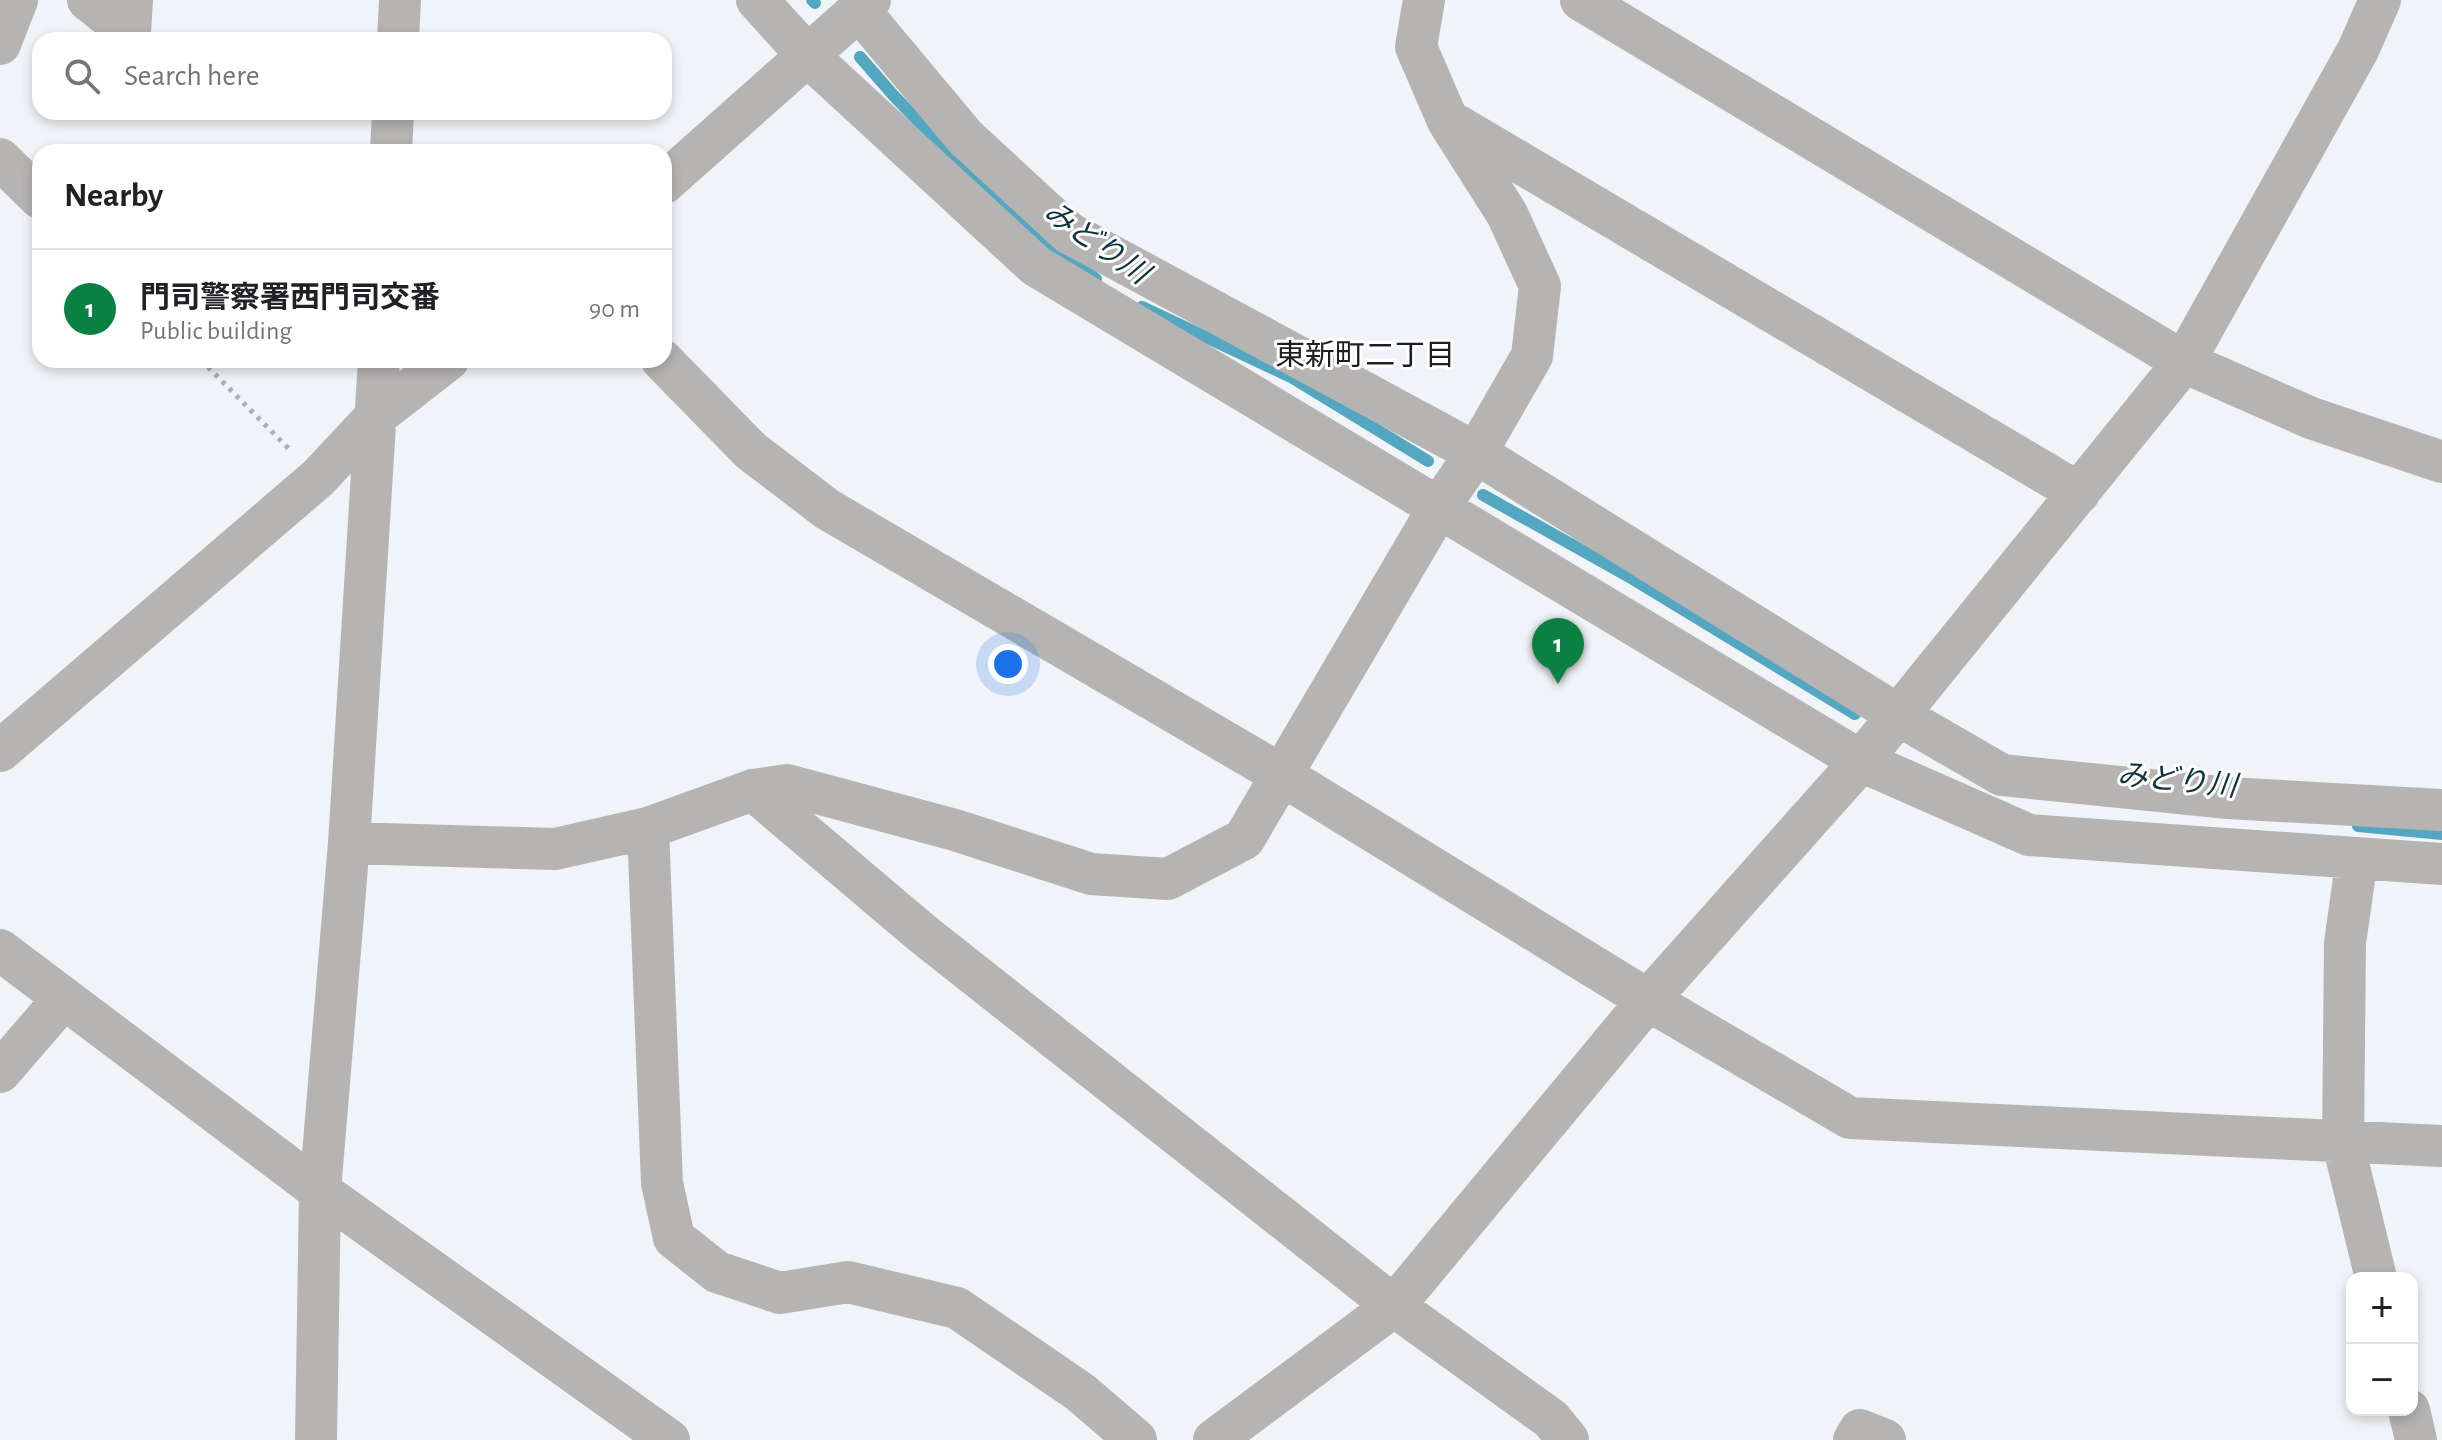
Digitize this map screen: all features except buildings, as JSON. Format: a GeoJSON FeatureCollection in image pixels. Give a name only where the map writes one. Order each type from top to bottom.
{"type":"FeatureCollection","features":[{"type":"Feature","properties":{"kind":"street"},"geometry":{"type":"LineString","coordinates":[[0,44],[17,0]]}},
{"type":"Feature","properties":{"kind":"street"},"geometry":{"type":"LineString","coordinates":[[88,0],[129,32]]}},
{"type":"Feature","properties":{"kind":"street"},"geometry":{"type":"LineString","coordinates":[[130,32],[132,0]]}},
{"type":"Feature","properties":{"kind":"street"},"geometry":{"type":"LineString","coordinates":[[398,32],[400,0]]}},
{"type":"Feature","properties":{"kind":"street"},"geometry":{"type":"LineString","coordinates":[[757,0],[808,56],[1036,266],[1861,761],[2029,835],[2442,864]]}},
{"type":"Feature","properties":{"kind":"street"},"geometry":{"type":"LineString","coordinates":[[349,843],[555,849],[648,828],[753,790],[787,785],[955,830],[1091,874],[1168,879],[1244,839],[1439,507],[1476,453],[1532,356],[1540,286],[1507,214],[1448,121],[1416,47],[1424,0]]}},
{"type":"Feature","properties":{"kind":"street"},"geometry":{"type":"LineString","coordinates":[[1581,0],[2184,362],[2311,418],[2442,462]]}},
{"type":"Feature","properties":{"kind":"street"},"geometry":{"type":"LineString","coordinates":[[1214,1440],[1394,1306],[1648,1000],[1861,761],[2079,493],[2184,362],[2358,50],[2380,0]]}},
{"type":"Feature","properties":{"kind":"street"},"geometry":{"type":"LineString","coordinates":[[672,176],[865,5],[965,137],[1069,233],[1476,453],[1898,715],[2002,775],[2228,798],[2442,810]]}},
{"type":"Feature","properties":{"kind":"street"},"geometry":{"type":"LineString","coordinates":[[391,144],[393,120]]}},
{"type":"Feature","properties":{"kind":"street"},"geometry":{"type":"LineString","coordinates":[[1448,121],[2079,493]]}},
{"type":"Feature","properties":{"kind":"street"},"geometry":{"type":"LineString","coordinates":[[0,159],[32,190]]}},
{"type":"Feature","properties":{"kind":"street"},"geometry":{"type":"LineString","coordinates":[[316,1440],[320,1191],[349,843],[379,368]]}},
{"type":"Feature","properties":{"kind":"street"},"geometry":{"type":"LineString","coordinates":[[0,751],[318,478],[376,416],[438,368]]}},
{"type":"Feature","properties":{"kind":"street"},"geometry":{"type":"LineString","coordinates":[[670,368],[751,451],[827,509],[1280,774],[1648,1000],[1850,1118],[2442,1146]]}},
{"type":"Feature","properties":{"kind":"street"},"geometry":{"type":"LineString","coordinates":[[753,790],[923,934],[1394,1306],[1551,1419],[1568,1440]]}},
{"type":"Feature","properties":{"kind":"street"},"geometry":{"type":"LineString","coordinates":[[648,828],[662,1183],[674,1238],[717,1272],[780,1293],[848,1282],[957,1308],[1080,1392],[1136,1440]]}},
{"type":"Feature","properties":{"kind":"street"},"geometry":{"type":"LineString","coordinates":[[2357,858],[2345,943],[2343,1143],[2375,1272]]}},
{"type":"Feature","properties":{"kind":"street"},"geometry":{"type":"LineString","coordinates":[[0,950],[320,1191],[669,1440]]}},
{"type":"Feature","properties":{"kind":"street"},"geometry":{"type":"LineString","coordinates":[[0,1072],[64,998]]}},
{"type":"Feature","properties":{"kind":"street"},"geometry":{"type":"LineString","coordinates":[[2410,1416],[2416,1440]]}},
{"type":"Feature","properties":{"kind":"street"},"geometry":{"type":"LineString","coordinates":[[1854,1440],[1860,1430],[1885,1440]]}},
{"type":"Feature","properties":{"kind":"path"},"geometry":{"type":"LineString","coordinates":[[209,368],[318,478]]}},
{"type":"Feature","properties":{"kind":"waterway","name":"みどり川"},"geometry":{"type":"LineString","coordinates":[[812,0],[815,3]]}},
{"type":"Feature","properties":{"kind":"waterway","name":"みどり川"},"geometry":{"type":"LineString","coordinates":[[860,57],[1001,207],[1096,279]]}},
{"type":"Feature","properties":{"kind":"waterway","name":"みどり川"},"geometry":{"type":"LineString","coordinates":[[1142,307],[1291,377],[1428,461]]}},
{"type":"Feature","properties":{"kind":"waterway","name":"みどり川"},"geometry":{"type":"LineString","coordinates":[[1483,495],[1633,579],[1855,714]]}},
{"type":"Feature","properties":{"kind":"waterway","name":"みどり川"},"geometry":{"type":"LineString","coordinates":[[2358,826],[2442,834]]}},
{"type":"Feature","properties":{"kind":"place","name":"門司警察署西門司交番"},"geometry":{"type":"Point","coordinates":[1558,684]}},
{"type":"Feature","properties":{"kind":"district","name":"東新町二丁目"},"geometry":{"type":"Point","coordinates":[1365,356]}}]}
